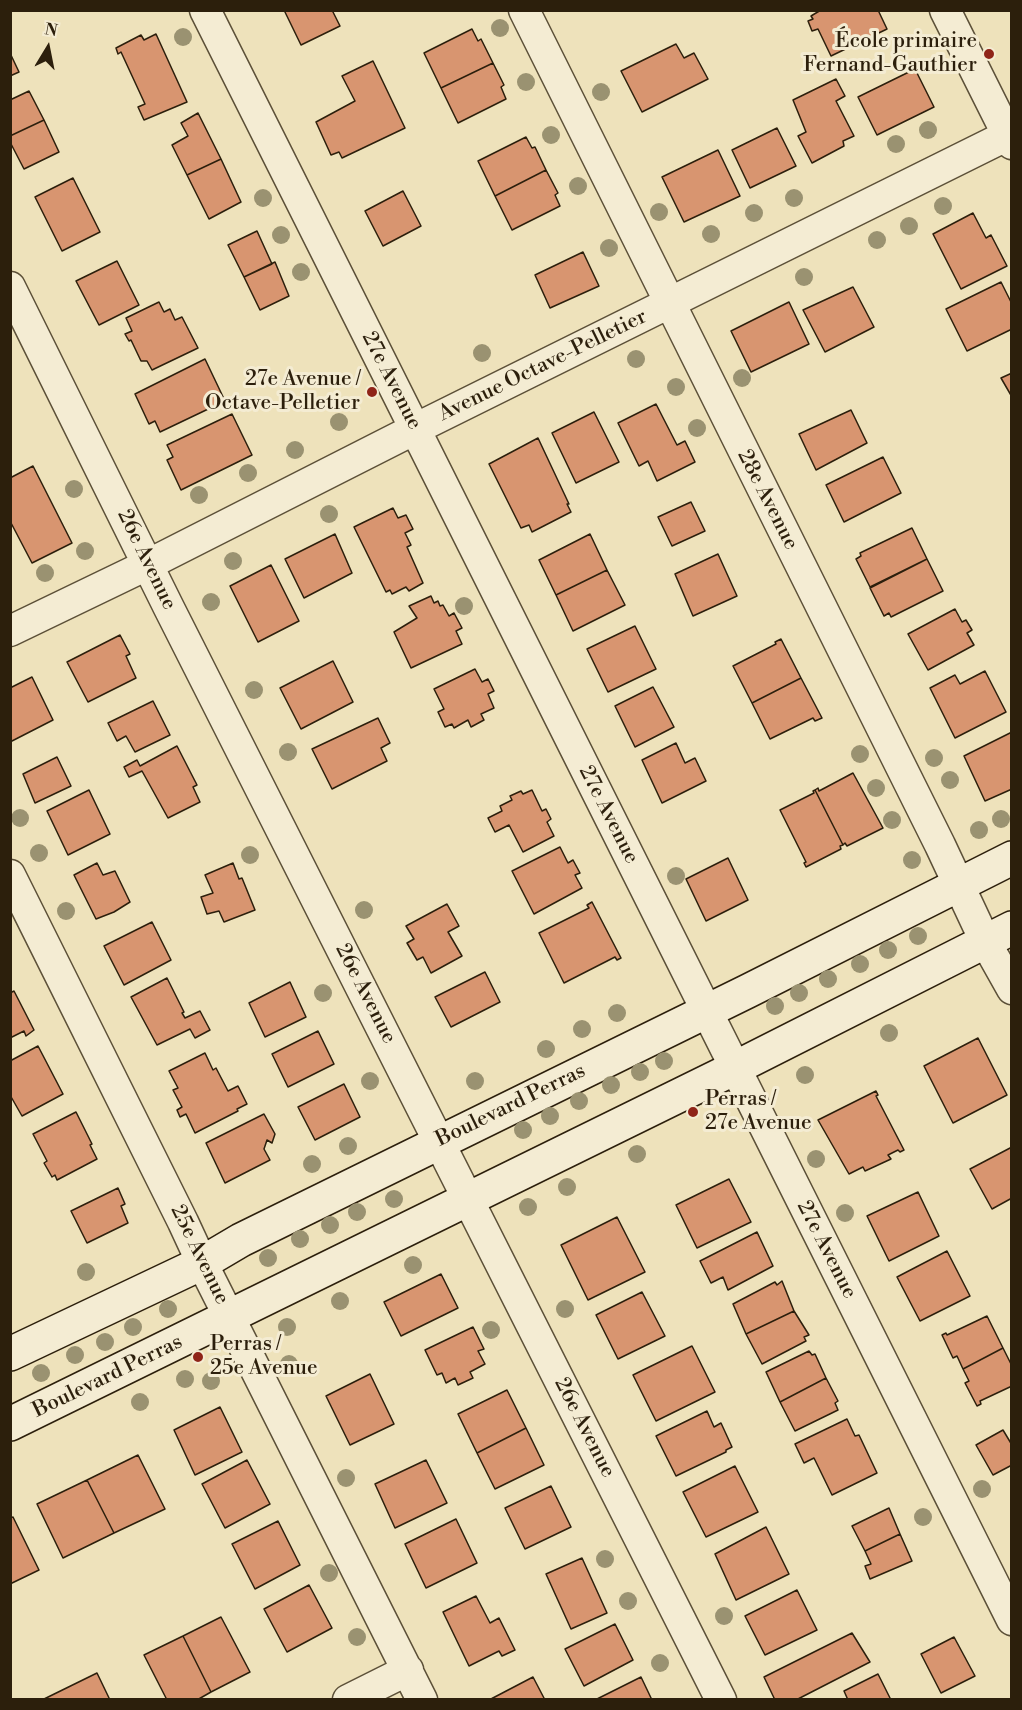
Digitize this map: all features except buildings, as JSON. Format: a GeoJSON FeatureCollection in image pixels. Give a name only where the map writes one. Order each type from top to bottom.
{"type":"FeatureCollection","features":[{"type":"Feature","properties":{"kind":"main road","name":"Boulevard Perras"},"geometry":{"type":"LineString","coordinates":[[10,1354],[202,1263],[241,1240],[1011,858]]}},
{"type":"Feature","properties":{"kind":"main road","name":"Boulevard Perras"},"geometry":{"type":"LineString","coordinates":[[10,1424],[735,1068],[998,934]]}},
{"type":"Feature","properties":{"kind":"street","name":"27e Avenue"},"geometry":{"type":"LineString","coordinates":[[205,10],[1011,1620]]}},
{"type":"Feature","properties":{"kind":"street","name":"28e Avenue"},"geometry":{"type":"LineString","coordinates":[[524,10],[940,845],[957,885],[998,934],[1011,989]]}},
{"type":"Feature","properties":{"kind":"street"},"geometry":{"type":"LineString","coordinates":[[945,10],[1010,138]]}},
{"type":"Feature","properties":{"kind":"street","name":"Avenue Octave-Pelletier"},"geometry":{"type":"LineString","coordinates":[[10,631],[149,564],[415,429],[1010,138]]}},
{"type":"Feature","properties":{"kind":"street","name":"26e Avenue"},"geometry":{"type":"LineString","coordinates":[[10,287],[721,1700]]}},
{"type":"Feature","properties":{"kind":"street","name":"25e Avenue"},"geometry":{"type":"LineString","coordinates":[[10,875],[422,1700]]}},
{"type":"Feature","properties":{"kind":"street"},"geometry":{"type":"LineString","coordinates":[[348,1700],[408,1670]]}},
{"type":"Feature","properties":{"kind":"place","name":"École primaire Fernand-Gauthier"},"geometry":{"type":"Point","coordinates":[989,54]}},
{"type":"Feature","properties":{"kind":"place","name":"27e Avenue / Octave-Pelletier"},"geometry":{"type":"Point","coordinates":[372,392]}},
{"type":"Feature","properties":{"kind":"place","name":"Perras / 27e Avenue"},"geometry":{"type":"Point","coordinates":[693,1112]}},
{"type":"Feature","properties":{"kind":"place","name":"Perras / 25e Avenue"},"geometry":{"type":"Point","coordinates":[198,1357]}}]}
